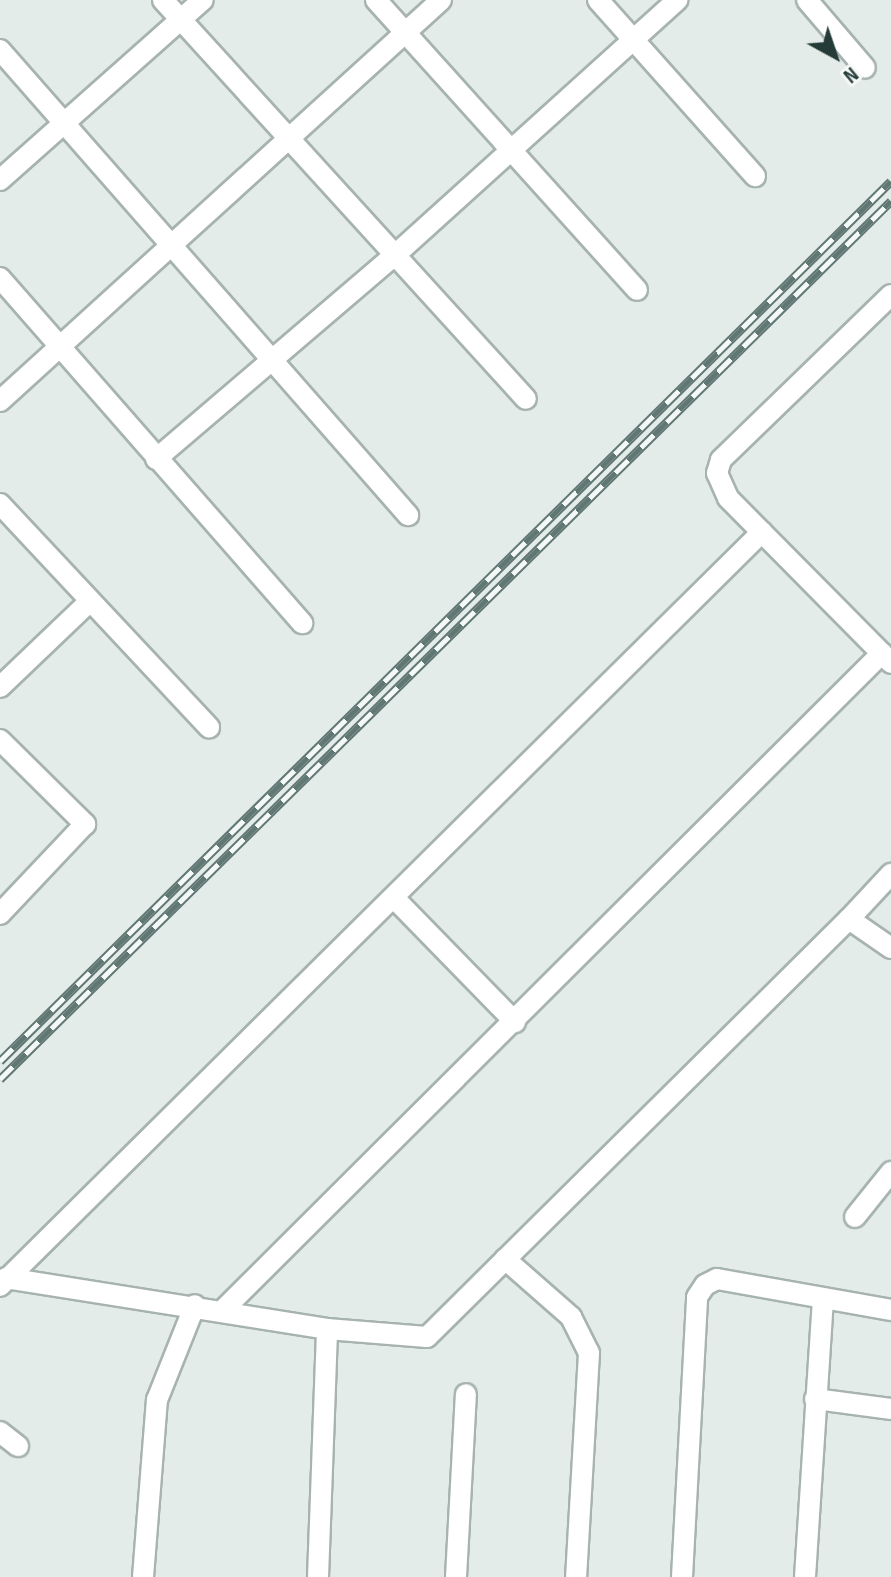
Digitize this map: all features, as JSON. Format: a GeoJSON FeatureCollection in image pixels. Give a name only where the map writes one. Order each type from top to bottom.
{"type":"FeatureCollection","features":[{"type":"Feature","properties":{"kind":"street"},"geometry":{"type":"LineString","coordinates":[[163,0],[526,399]]}},
{"type":"Feature","properties":{"kind":"street"},"geometry":{"type":"LineString","coordinates":[[0,180],[203,0]]}},
{"type":"Feature","properties":{"kind":"street"},"geometry":{"type":"LineString","coordinates":[[376,0],[637,290]]}},
{"type":"Feature","properties":{"kind":"street"},"geometry":{"type":"LineString","coordinates":[[0,401],[168,242],[441,0]]}},
{"type":"Feature","properties":{"kind":"street"},"geometry":{"type":"LineString","coordinates":[[598,0],[755,176]]}},
{"type":"Feature","properties":{"kind":"street"},"geometry":{"type":"LineString","coordinates":[[156,459],[270,358],[394,256],[677,0]]}},
{"type":"Feature","properties":{"kind":"street"},"geometry":{"type":"LineString","coordinates":[[807,0],[865,68]]}},
{"type":"Feature","properties":{"kind":"street"},"geometry":{"type":"LineString","coordinates":[[0,50],[408,515]]}},
{"type":"Feature","properties":{"kind":"street"},"geometry":{"type":"LineString","coordinates":[[0,278],[302,623]]}},
{"type":"Feature","properties":{"kind":"street"},"geometry":{"type":"LineString","coordinates":[[224,1309],[886,658],[721,487],[721,460],[891,295]]}},
{"type":"Feature","properties":{"kind":"street"},"geometry":{"type":"LineString","coordinates":[[0,504],[88,603],[209,727]]}},
{"type":"Feature","properties":{"kind":"street"},"geometry":{"type":"LineString","coordinates":[[3,1282],[395,899],[762,532]]}},
{"type":"Feature","properties":{"kind":"street"},"geometry":{"type":"LineString","coordinates":[[0,687],[88,603]]}},
{"type":"Feature","properties":{"kind":"street"},"geometry":{"type":"LineString","coordinates":[[0,740],[85,824],[0,914]]}},
{"type":"Feature","properties":{"kind":"street"},"geometry":{"type":"LineString","coordinates":[[3,1282],[224,1309],[327,1329],[427,1337],[891,874]]}},
{"type":"Feature","properties":{"kind":"street"},"geometry":{"type":"LineString","coordinates":[[395,899],[515,1022]]}},
{"type":"Feature","properties":{"kind":"street"},"geometry":{"type":"LineString","coordinates":[[849,919],[891,948]]}},
{"type":"Feature","properties":{"kind":"street"},"geometry":{"type":"LineString","coordinates":[[855,1217],[891,1172]]}},
{"type":"Feature","properties":{"kind":"street"},"geometry":{"type":"LineString","coordinates":[[505,1259],[571,1317],[589,1353],[576,1577]]}},
{"type":"Feature","properties":{"kind":"street"},"geometry":{"type":"LineString","coordinates":[[682,1577],[697,1297],[717,1279],[891,1310]]}},
{"type":"Feature","properties":{"kind":"street"},"geometry":{"type":"LineString","coordinates":[[805,1577],[823,1299]]}},
{"type":"Feature","properties":{"kind":"street"},"geometry":{"type":"LineString","coordinates":[[143,1577],[157,1400],[195,1305]]}},
{"type":"Feature","properties":{"kind":"street"},"geometry":{"type":"LineString","coordinates":[[318,1577],[327,1329]]}},
{"type":"Feature","properties":{"kind":"street"},"geometry":{"type":"LineString","coordinates":[[456,1577],[466,1394]]}},
{"type":"Feature","properties":{"kind":"street"},"geometry":{"type":"LineString","coordinates":[[815,1399],[891,1409]]}},
{"type":"Feature","properties":{"kind":"street"},"geometry":{"type":"LineString","coordinates":[[0,1432],[18,1446]]}},
{"type":"Feature","properties":{"kind":"railway"},"geometry":{"type":"LineString","coordinates":[[0,1061],[891,181]]}},
{"type":"Feature","properties":{"kind":"railway"},"geometry":{"type":"LineString","coordinates":[[0,1079],[891,201]]}}]}
